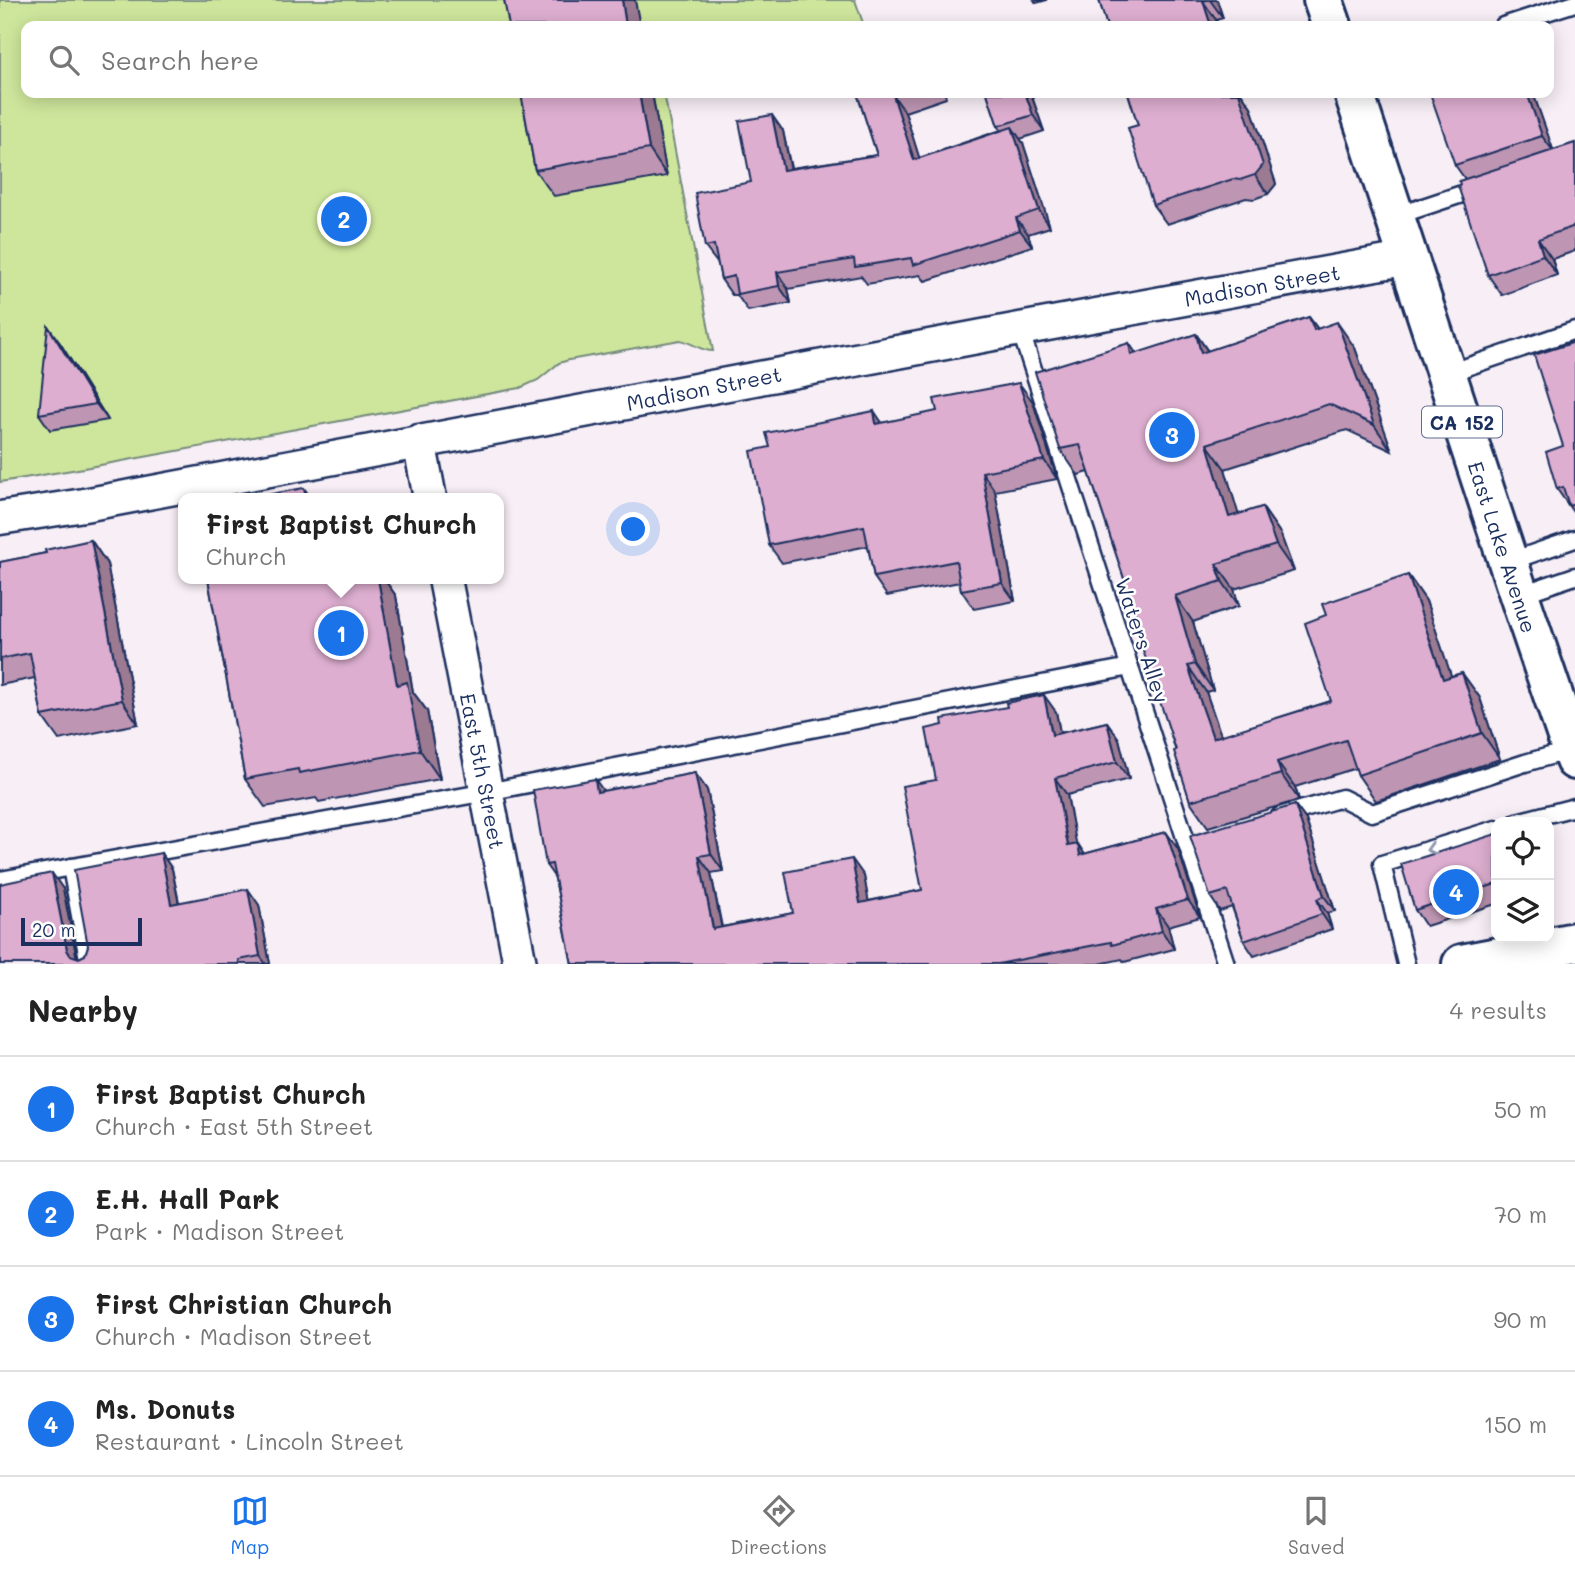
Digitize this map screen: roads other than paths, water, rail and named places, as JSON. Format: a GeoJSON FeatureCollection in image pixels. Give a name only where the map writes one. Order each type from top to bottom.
{"type":"FeatureCollection","features":[{"type":"Feature","properties":{"kind":"main road"},"geometry":{"type":"LineString","coordinates":[[1324,0],[1330,21]]}},
{"type":"Feature","properties":{"kind":"main road","name":"East Lake Avenue"},"geometry":{"type":"LineString","coordinates":[[1356,98],[1513,579],[1574,756]]}},
{"type":"Feature","properties":{"kind":"main road"},"geometry":{"type":"LineString","coordinates":[[1462,964],[1575,942]]}},
{"type":"Feature","properties":{"kind":"street","name":"Madison Street"},"geometry":{"type":"LineString","coordinates":[[0,518],[84,505],[1409,258]]}},
{"type":"Feature","properties":{"kind":"street"},"geometry":{"type":"LineString","coordinates":[[419,441],[429,493]]}},
{"type":"Feature","properties":{"kind":"street","name":"East 5th Street"},"geometry":{"type":"LineString","coordinates":[[446,584],[520,964]]}},
{"type":"Feature","properties":{"kind":"lane"},"geometry":{"type":"LineString","coordinates":[[1519,21],[1575,3]]}},
{"type":"Feature","properties":{"kind":"lane"},"geometry":{"type":"LineString","coordinates":[[1396,216],[1489,185]]}},
{"type":"Feature","properties":{"kind":"lane","name":"Waters Alley"},"geometry":{"type":"LineString","coordinates":[[1020,329],[1130,667],[1194,842],[1226,964]]}},
{"type":"Feature","properties":{"kind":"lane"},"geometry":{"type":"LineString","coordinates":[[1446,373],[1575,330]]}},
{"type":"Feature","properties":{"kind":"lane"},"geometry":{"type":"LineString","coordinates":[[1513,579],[1575,539]]}},
{"type":"Feature","properties":{"kind":"lane"},"geometry":{"type":"LineString","coordinates":[[1513,579],[1575,576]]}},
{"type":"Feature","properties":{"kind":"lane"},"geometry":{"type":"LineString","coordinates":[[0,880],[487,792],[1130,667]]}},
{"type":"Feature","properties":{"kind":"lane"},"geometry":{"type":"LineString","coordinates":[[1265,821],[1342,798],[1372,813],[1525,763],[1574,756]]}},
{"type":"Feature","properties":{"kind":"lane"},"geometry":{"type":"LineString","coordinates":[[1536,817],[1575,807]]}},
{"type":"Feature","properties":{"kind":"lane"},"geometry":{"type":"LineString","coordinates":[[1406,964],[1382,864],[1491,831]]}},
{"type":"Feature","properties":{"kind":"lane"},"geometry":{"type":"LineString","coordinates":[[71,867],[89,964]]}},
{"type":"Feature","properties":{"kind":"place","name":"E.H. Hall Park"},"geometry":{"type":"Point","coordinates":[344,219]}},
{"type":"Feature","properties":{"kind":"place","name":"First Christian Church"},"geometry":{"type":"Point","coordinates":[1172,435]}},
{"type":"Feature","properties":{"kind":"place","name":"First Baptist Church"},"geometry":{"type":"Point","coordinates":[341,633]}},
{"type":"Feature","properties":{"kind":"place","name":"Ms. Donuts"},"geometry":{"type":"Point","coordinates":[1456,892]}}]}
